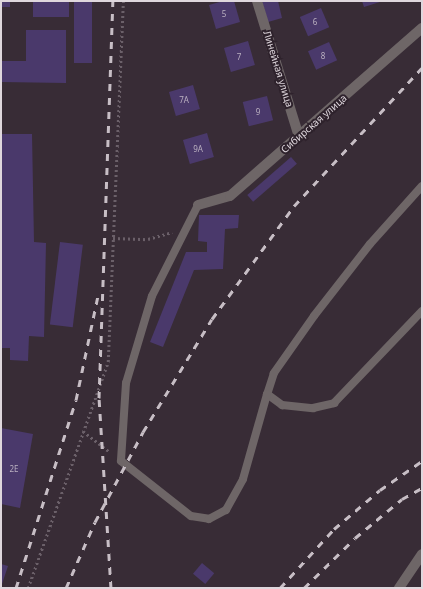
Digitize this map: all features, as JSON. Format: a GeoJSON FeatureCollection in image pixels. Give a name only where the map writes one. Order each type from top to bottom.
{"type":"FeatureCollection","features":[{"type":"Feature","properties":{"kind":"street","name":"Линейная улица"},"geometry":{"type":"LineString","coordinates":[[257,1],[299,137]]}},
{"type":"Feature","properties":{"kind":"street","name":"Сибирская улица"},"geometry":{"type":"LineString","coordinates":[[198,205],[230,196],[422,28]]}},
{"type":"Feature","properties":{"kind":"street"},"geometry":{"type":"LineString","coordinates":[[399,588],[422,554]]}},
{"type":"Feature","properties":{"kind":"lane"},"geometry":{"type":"LineString","coordinates":[[198,205],[152,296],[126,383],[121,461],[192,516],[209,519],[226,510],[243,479],[274,373],[314,316],[370,244],[422,186]]}},
{"type":"Feature","properties":{"kind":"lane"},"geometry":{"type":"LineString","coordinates":[[267,394],[282,405],[313,408],[334,403],[422,311]]}},
{"type":"Feature","properties":{"kind":"path"},"geometry":{"type":"LineString","coordinates":[[28,588],[108,362],[123,1]]}},
{"type":"Feature","properties":{"kind":"path"},"geometry":{"type":"LineString","coordinates":[[113,238],[148,239],[188,227]]}},
{"type":"Feature","properties":{"kind":"path"},"geometry":{"type":"LineString","coordinates":[[83,431],[121,461]]}},
{"type":"Feature","properties":{"kind":"building"},"geometry":{"type":"Polygon","coordinates":[[[1,1],[10,1],[10,7],[1,7],[1,1]]]}},
{"type":"Feature","properties":{"kind":"building"},"geometry":{"type":"Polygon","coordinates":[[[33,1],[69,1],[69,17],[33,17],[33,1]]]}},
{"type":"Feature","properties":{"kind":"building"},"geometry":{"type":"Polygon","coordinates":[[[74,1],[92,1],[92,63],[74,63],[74,1]]]}},
{"type":"Feature","properties":{"kind":"building"},"geometry":{"type":"Polygon","coordinates":[[[223,1],[234,1],[240,22],[216,29],[209,5],[223,1]]]}},
{"type":"Feature","properties":{"kind":"building"},"geometry":{"type":"Polygon","coordinates":[[[262,1],[278,1],[282,18],[268,22],[262,1]]]}},
{"type":"Feature","properties":{"kind":"building"},"geometry":{"type":"Polygon","coordinates":[[[362,1],[383,1],[364,7],[362,1]]]}},
{"type":"Feature","properties":{"kind":"building"},"geometry":{"type":"Polygon","coordinates":[[[321,8],[329,27],[308,36],[300,17],[321,8]]]}},
{"type":"Feature","properties":{"kind":"building"},"geometry":{"type":"Polygon","coordinates":[[[26,30],[66,30],[66,83],[1,82],[1,61],[26,61],[26,30]]]}},
{"type":"Feature","properties":{"kind":"building"},"geometry":{"type":"Polygon","coordinates":[[[248,41],[255,65],[231,72],[224,48],[248,41]]]}},
{"type":"Feature","properties":{"kind":"building"},"geometry":{"type":"Polygon","coordinates":[[[329,42],[337,60],[316,70],[308,51],[329,42]]]}},
{"type":"Feature","properties":{"kind":"building"},"geometry":{"type":"Polygon","coordinates":[[[193,85],[200,109],[176,116],[169,92],[193,85]]]}},
{"type":"Feature","properties":{"kind":"building"},"geometry":{"type":"Polygon","coordinates":[[[267,96],[273,120],[249,126],[243,102],[267,96]]]}},
{"type":"Feature","properties":{"kind":"building"},"geometry":{"type":"Polygon","coordinates":[[[207,133],[214,157],[190,164],[183,140],[207,133]]]}},
{"type":"Feature","properties":{"kind":"building"},"geometry":{"type":"Polygon","coordinates":[[[2,134],[32,134],[34,242],[46,243],[44,337],[29,336],[28,361],[10,360],[10,348],[1,348],[2,134]]]}},
{"type":"Feature","properties":{"kind":"building"},"geometry":{"type":"Polygon","coordinates":[[[291,157],[297,164],[253,202],[247,195],[291,157]]]}},
{"type":"Feature","properties":{"kind":"building"},"geometry":{"type":"Polygon","coordinates":[[[199,215],[239,215],[238,228],[225,229],[223,269],[194,270],[163,347],[150,342],[186,252],[207,252],[207,242],[198,241],[199,215]]]}},
{"type":"Feature","properties":{"kind":"building"},"geometry":{"type":"Polygon","coordinates":[[[60,242],[83,245],[73,327],[50,324],[60,242]]]}},
{"type":"Feature","properties":{"kind":"building"},"geometry":{"type":"Polygon","coordinates":[[[1,428],[33,434],[20,508],[1,504],[1,428]]]}},
{"type":"Feature","properties":{"kind":"building"},"geometry":{"type":"Polygon","coordinates":[[[202,563],[214,573],[205,584],[193,574],[202,563]]]}},
{"type":"Feature","properties":{"kind":"building"},"geometry":{"type":"Polygon","coordinates":[[[1,564],[8,566],[1,587],[1,564]]]}},
{"type":"Feature","properties":{"kind":"railway"},"geometry":{"type":"LineString","coordinates":[[111,588],[99,398],[113,1]]}},
{"type":"Feature","properties":{"kind":"railway"},"geometry":{"type":"LineString","coordinates":[[66,588],[95,522],[143,432],[212,319],[294,206],[422,68]]}},
{"type":"Feature","properties":{"kind":"railway"},"geometry":{"type":"LineString","coordinates":[[16,588],[76,400],[98,296]]}},
{"type":"Feature","properties":{"kind":"railway"},"geometry":{"type":"LineString","coordinates":[[280,588],[334,529],[380,490],[422,461]]}},
{"type":"Feature","properties":{"kind":"railway"},"geometry":{"type":"LineString","coordinates":[[304,588],[355,538],[402,499],[422,488]]}}]}
